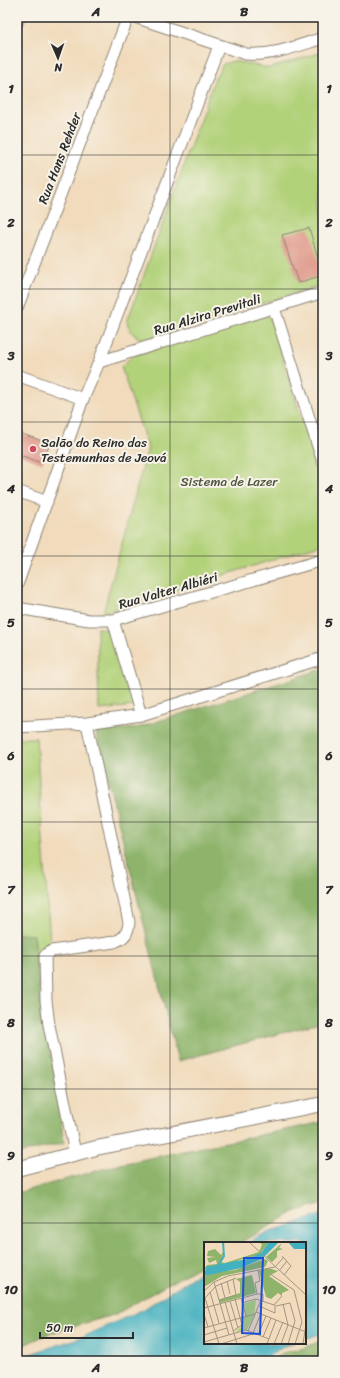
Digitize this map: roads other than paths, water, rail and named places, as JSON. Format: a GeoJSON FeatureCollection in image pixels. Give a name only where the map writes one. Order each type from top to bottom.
{"type":"FeatureCollection","features":[{"type":"Feature","properties":{"kind":"street"},"geometry":{"type":"LineString","coordinates":[[17,23],[19,17]]}},
{"type":"Feature","properties":{"kind":"street","name":"Rua Hans Rehder"},"geometry":{"type":"LineString","coordinates":[[17,308],[128,17]]}},
{"type":"Feature","properties":{"kind":"street"},"geometry":{"type":"LineString","coordinates":[[135,17],[246,54],[261,55],[277,52],[323,38]]}},
{"type":"Feature","properties":{"kind":"street"},"geometry":{"type":"LineString","coordinates":[[17,586],[83,399],[100,362],[219,46]]}},
{"type":"Feature","properties":{"kind":"street","name":"Rua Alzira Previtali"},"geometry":{"type":"LineString","coordinates":[[100,362],[323,292]]}},
{"type":"Feature","properties":{"kind":"street"},"geometry":{"type":"LineString","coordinates":[[274,308],[323,462]]}},
{"type":"Feature","properties":{"kind":"street"},"geometry":{"type":"LineString","coordinates":[[17,375],[83,399]]}},
{"type":"Feature","properties":{"kind":"street"},"geometry":{"type":"LineString","coordinates":[[17,490],[47,502]]}},
{"type":"Feature","properties":{"kind":"street","name":"Rua Valter Albiéri"},"geometry":{"type":"LineString","coordinates":[[17,608],[89,620],[114,620],[323,560]]}},
{"type":"Feature","properties":{"kind":"street"},"geometry":{"type":"LineString","coordinates":[[114,620],[141,715]]}},
{"type":"Feature","properties":{"kind":"street"},"geometry":{"type":"LineString","coordinates":[[17,727],[87,723],[141,715],[323,658]]}},
{"type":"Feature","properties":{"kind":"street"},"geometry":{"type":"LineString","coordinates":[[75,1154],[49,1025],[46,1001],[44,956],[52,951],[114,942],[122,939],[128,930],[129,922],[87,723]]}},
{"type":"Feature","properties":{"kind":"street"},"geometry":{"type":"LineString","coordinates":[[17,1169],[96,1148],[323,1104]]}},
{"type":"Feature","properties":{"kind":"water"},"geometry":{"type":"Polygon","coordinates":[[[323,1214],[323,1333],[306,1339],[306,1242],[250,1242],[259,1236],[323,1214]]]}},
{"type":"Feature","properties":{"kind":"water"},"geometry":{"type":"Polygon","coordinates":[[[204,1270],[204,1344],[291,1344],[282,1347],[262,1361],[17,1361],[18,1358],[85,1336],[144,1309],[204,1270]]]}},
{"type":"Feature","properties":{"kind":"place","name":"Salão do Reino das Testemunhas de Jeová"},"geometry":{"type":"Point","coordinates":[33,449]}},
{"type":"Feature","properties":{"kind":"park label","name":"Sistema de Lazer"},"geometry":{"type":"Point","coordinates":[229,481]}}]}
